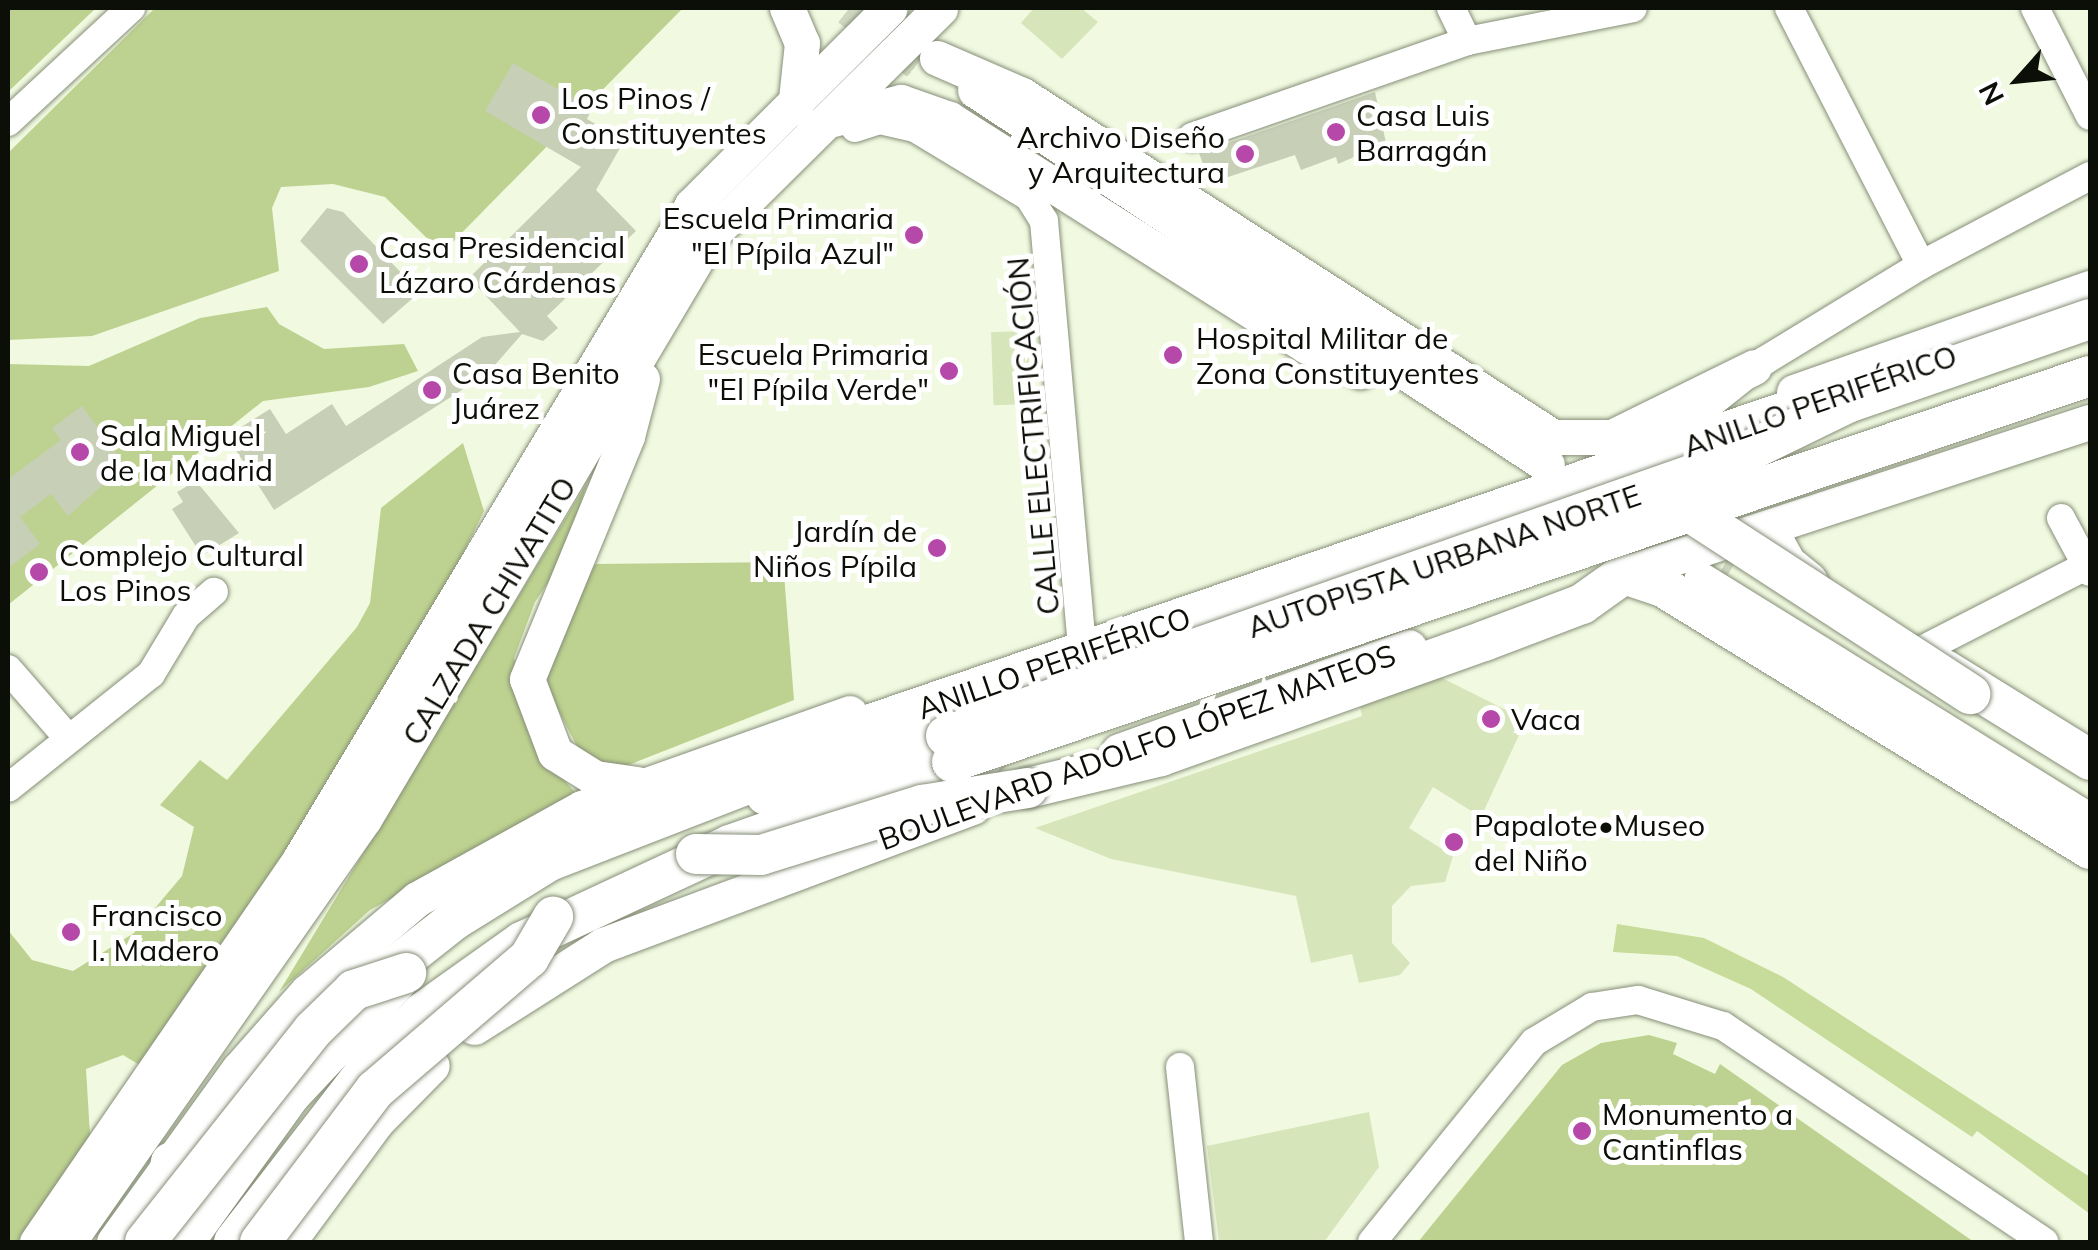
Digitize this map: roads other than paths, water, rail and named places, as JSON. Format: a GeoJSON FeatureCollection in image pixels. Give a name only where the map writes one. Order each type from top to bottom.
{"type":"FeatureCollection","features":[{"type":"Feature","properties":{"kind":"highway","name":"ANILLO PERIFÉRICO"},"geometry":{"type":"LineString","coordinates":[[158,1242],[253,1112],[342,1010],[493,893],[600,838],[760,779],[828,739],[2090,308]]}},
{"type":"Feature","properties":{"kind":"highway","name":"AUTOPISTA URBANA NORTE"},"geometry":{"type":"LineString","coordinates":[[184,1242],[290,1094],[406,973],[563,874],[770,793],[1720,465],[1850,402],[2090,319]]}},
{"type":"Feature","properties":{"kind":"highway","name":"ANILLO PERIFÉRICO"},"geometry":{"type":"LineString","coordinates":[[234,1242],[319,1126],[422,1013],[522,942],[585,910],[730,845],[954,769],[1252,646],[2090,358]]}},
{"type":"Feature","properties":{"kind":"highway","name":"AUTOPISTA URBANA NORTE"},"geometry":{"type":"LineString","coordinates":[[224,1242],[313,1121],[404,1022],[553,917],[696,854],[2090,376]]}},
{"type":"Feature","properties":{"kind":"highway"},"geometry":{"type":"LineString","coordinates":[[770,793],[840,742],[1512,510],[1622,483],[1666,497],[2090,769]]}},
{"type":"Feature","properties":{"kind":"highway"},"geometry":{"type":"LineString","coordinates":[[1769,532],[1796,574],[2090,760]]}},
{"type":"Feature","properties":{"kind":"highway"},"geometry":{"type":"LineString","coordinates":[[696,854],[761,854],[922,806],[1130,765],[1582,604],[1624,574],[1663,587],[2090,849]]}},
{"type":"Feature","properties":{"kind":"highway"},"geometry":{"type":"LineString","coordinates":[[969,674],[1162,626]]}},
{"type":"Feature","properties":{"kind":"highway"},"geometry":{"type":"LineString","coordinates":[[260,1242],[375,1090],[529,958],[553,917]]}},
{"type":"Feature","properties":{"kind":"highway"},"geometry":{"type":"LineString","coordinates":[[145,1242],[312,1030],[354,990],[406,973]]}},
{"type":"Feature","properties":{"kind":"highway"},"geometry":{"type":"LineString","coordinates":[[158,1242],[171,1162]]}},
{"type":"Feature","properties":{"kind":"main road"},"geometry":{"type":"LineString","coordinates":[[787,8],[803,63],[811,115],[901,102],[949,119],[1307,346],[1360,371],[1534,469],[932,64]]}},
{"type":"Feature","properties":{"kind":"main road","name":"CALZADA CHIVATITO"},"geometry":{"type":"LineString","coordinates":[[68,1242],[364,819],[710,236],[794,154],[811,115],[890,8]]}},
{"type":"Feature","properties":{"kind":"main road","name":"CALZADA CHIVATITO"},"geometry":{"type":"LineString","coordinates":[[38,1242],[300,859],[681,221],[940,8]]}},
{"type":"Feature","properties":{"kind":"main road"},"geometry":{"type":"LineString","coordinates":[[932,64],[1360,371]]}},
{"type":"Feature","properties":{"kind":"main road"},"geometry":{"type":"LineString","coordinates":[[932,64],[1022,95],[1553,436],[1612,437],[1754,368]]}},
{"type":"Feature","properties":{"kind":"main road"},"geometry":{"type":"LineString","coordinates":[[114,1242],[240,1068],[363,940],[524,834],[648,782],[1666,438],[2090,288]]}},
{"type":"Feature","properties":{"kind":"main road"},"geometry":{"type":"LineString","coordinates":[[647,345],[626,436],[527,679],[545,736],[567,764],[609,782],[648,782]]}},
{"type":"Feature","properties":{"kind":"main road","name":"BOULEVARD ADOLFO LÓPEZ MATEOS"},"geometry":{"type":"LineString","coordinates":[[288,1242],[418,1077],[506,1003],[603,945],[1234,707],[2090,422]]}},
{"type":"Feature","properties":{"kind":"main road"},"geometry":{"type":"LineString","coordinates":[[2090,793],[1715,576],[2090,822]]}},
{"type":"Feature","properties":{"kind":"street"},"geometry":{"type":"LineString","coordinates":[[8,122],[131,8]]}},
{"type":"Feature","properties":{"kind":"street"},"geometry":{"type":"LineString","coordinates":[[1451,8],[1468,41]]}},
{"type":"Feature","properties":{"kind":"street"},"geometry":{"type":"LineString","coordinates":[[1192,137],[1468,41],[1634,8]]}},
{"type":"Feature","properties":{"kind":"street"},"geometry":{"type":"LineString","coordinates":[[1788,8],[1920,265]]}},
{"type":"Feature","properties":{"kind":"street"},"geometry":{"type":"LineString","coordinates":[[2035,8],[2090,116]]}},
{"type":"Feature","properties":{"kind":"street","name":"CALLE ELECTRIFICACIÓN"},"geometry":{"type":"LineString","coordinates":[[794,154],[880,120],[915,128],[1029,197],[1044,221],[1082,637]]}},
{"type":"Feature","properties":{"kind":"street"},"geometry":{"type":"LineString","coordinates":[[1666,438],[1754,368],[1920,265],[2090,176]]}},
{"type":"Feature","properties":{"kind":"street"},"geometry":{"type":"LineString","coordinates":[[1918,652],[2090,567],[2062,518]]}},
{"type":"Feature","properties":{"kind":"street"},"geometry":{"type":"LineString","coordinates":[[8,788],[151,674],[186,616],[214,592]]}},
{"type":"Feature","properties":{"kind":"street"},"geometry":{"type":"LineString","coordinates":[[8,670],[68,738]]}},
{"type":"Feature","properties":{"kind":"street"},"geometry":{"type":"LineString","coordinates":[[1372,1242],[1534,1042],[1592,1007],[1638,1000],[1679,1006],[1723,1026],[2044,1242]]}},
{"type":"Feature","properties":{"kind":"street"},"geometry":{"type":"LineString","coordinates":[[1180,1067],[1199,1242]]}},
{"type":"Feature","properties":{"kind":"tunnel"},"geometry":{"type":"LineString","coordinates":[[849,8],[926,69]]}},
{"type":"Feature","properties":{"kind":"tunnel"},"geometry":{"type":"LineString","coordinates":[[1631,514],[1729,572]]}},
{"type":"Feature","properties":{"kind":"place","name":"Los Pinos / Constituyentes"},"geometry":{"type":"Point","coordinates":[541,115]}},
{"type":"Feature","properties":{"kind":"place","name":"Casa Luis Barragán"},"geometry":{"type":"Point","coordinates":[1336,132]}},
{"type":"Feature","properties":{"kind":"place","name":"Archivo Diseño y Arquitectura"},"geometry":{"type":"Point","coordinates":[1245,154]}},
{"type":"Feature","properties":{"kind":"place","name":"Escuela Primaria \"El Pípila Azul\""},"geometry":{"type":"Point","coordinates":[914,235]}},
{"type":"Feature","properties":{"kind":"place","name":"Casa Presidencial Lázaro Cárdenas"},"geometry":{"type":"Point","coordinates":[359,264]}},
{"type":"Feature","properties":{"kind":"place","name":"Hospital Militar de Zona Constituyentes"},"geometry":{"type":"Point","coordinates":[1173,355]}},
{"type":"Feature","properties":{"kind":"place","name":"Escuela Primaria \"El Pípila Verde\""},"geometry":{"type":"Point","coordinates":[949,371]}},
{"type":"Feature","properties":{"kind":"place","name":"Casa Benito Juárez"},"geometry":{"type":"Point","coordinates":[432,390]}},
{"type":"Feature","properties":{"kind":"place","name":"Sala Miguel de la Madrid"},"geometry":{"type":"Point","coordinates":[80,452]}},
{"type":"Feature","properties":{"kind":"place","name":"Jardín de Niños Pípila"},"geometry":{"type":"Point","coordinates":[937,548]}},
{"type":"Feature","properties":{"kind":"place","name":"Complejo Cultural Los Pinos"},"geometry":{"type":"Point","coordinates":[39,572]}},
{"type":"Feature","properties":{"kind":"place","name":"Vaca"},"geometry":{"type":"Point","coordinates":[1491,719]}},
{"type":"Feature","properties":{"kind":"place","name":"Papalote•Museo del Niño"},"geometry":{"type":"Point","coordinates":[1454,842]}},
{"type":"Feature","properties":{"kind":"place","name":"Francisco I. Madero"},"geometry":{"type":"Point","coordinates":[71,932]}},
{"type":"Feature","properties":{"kind":"place","name":"Monumento a Cantinflas"},"geometry":{"type":"Point","coordinates":[1582,1131]}}]}
